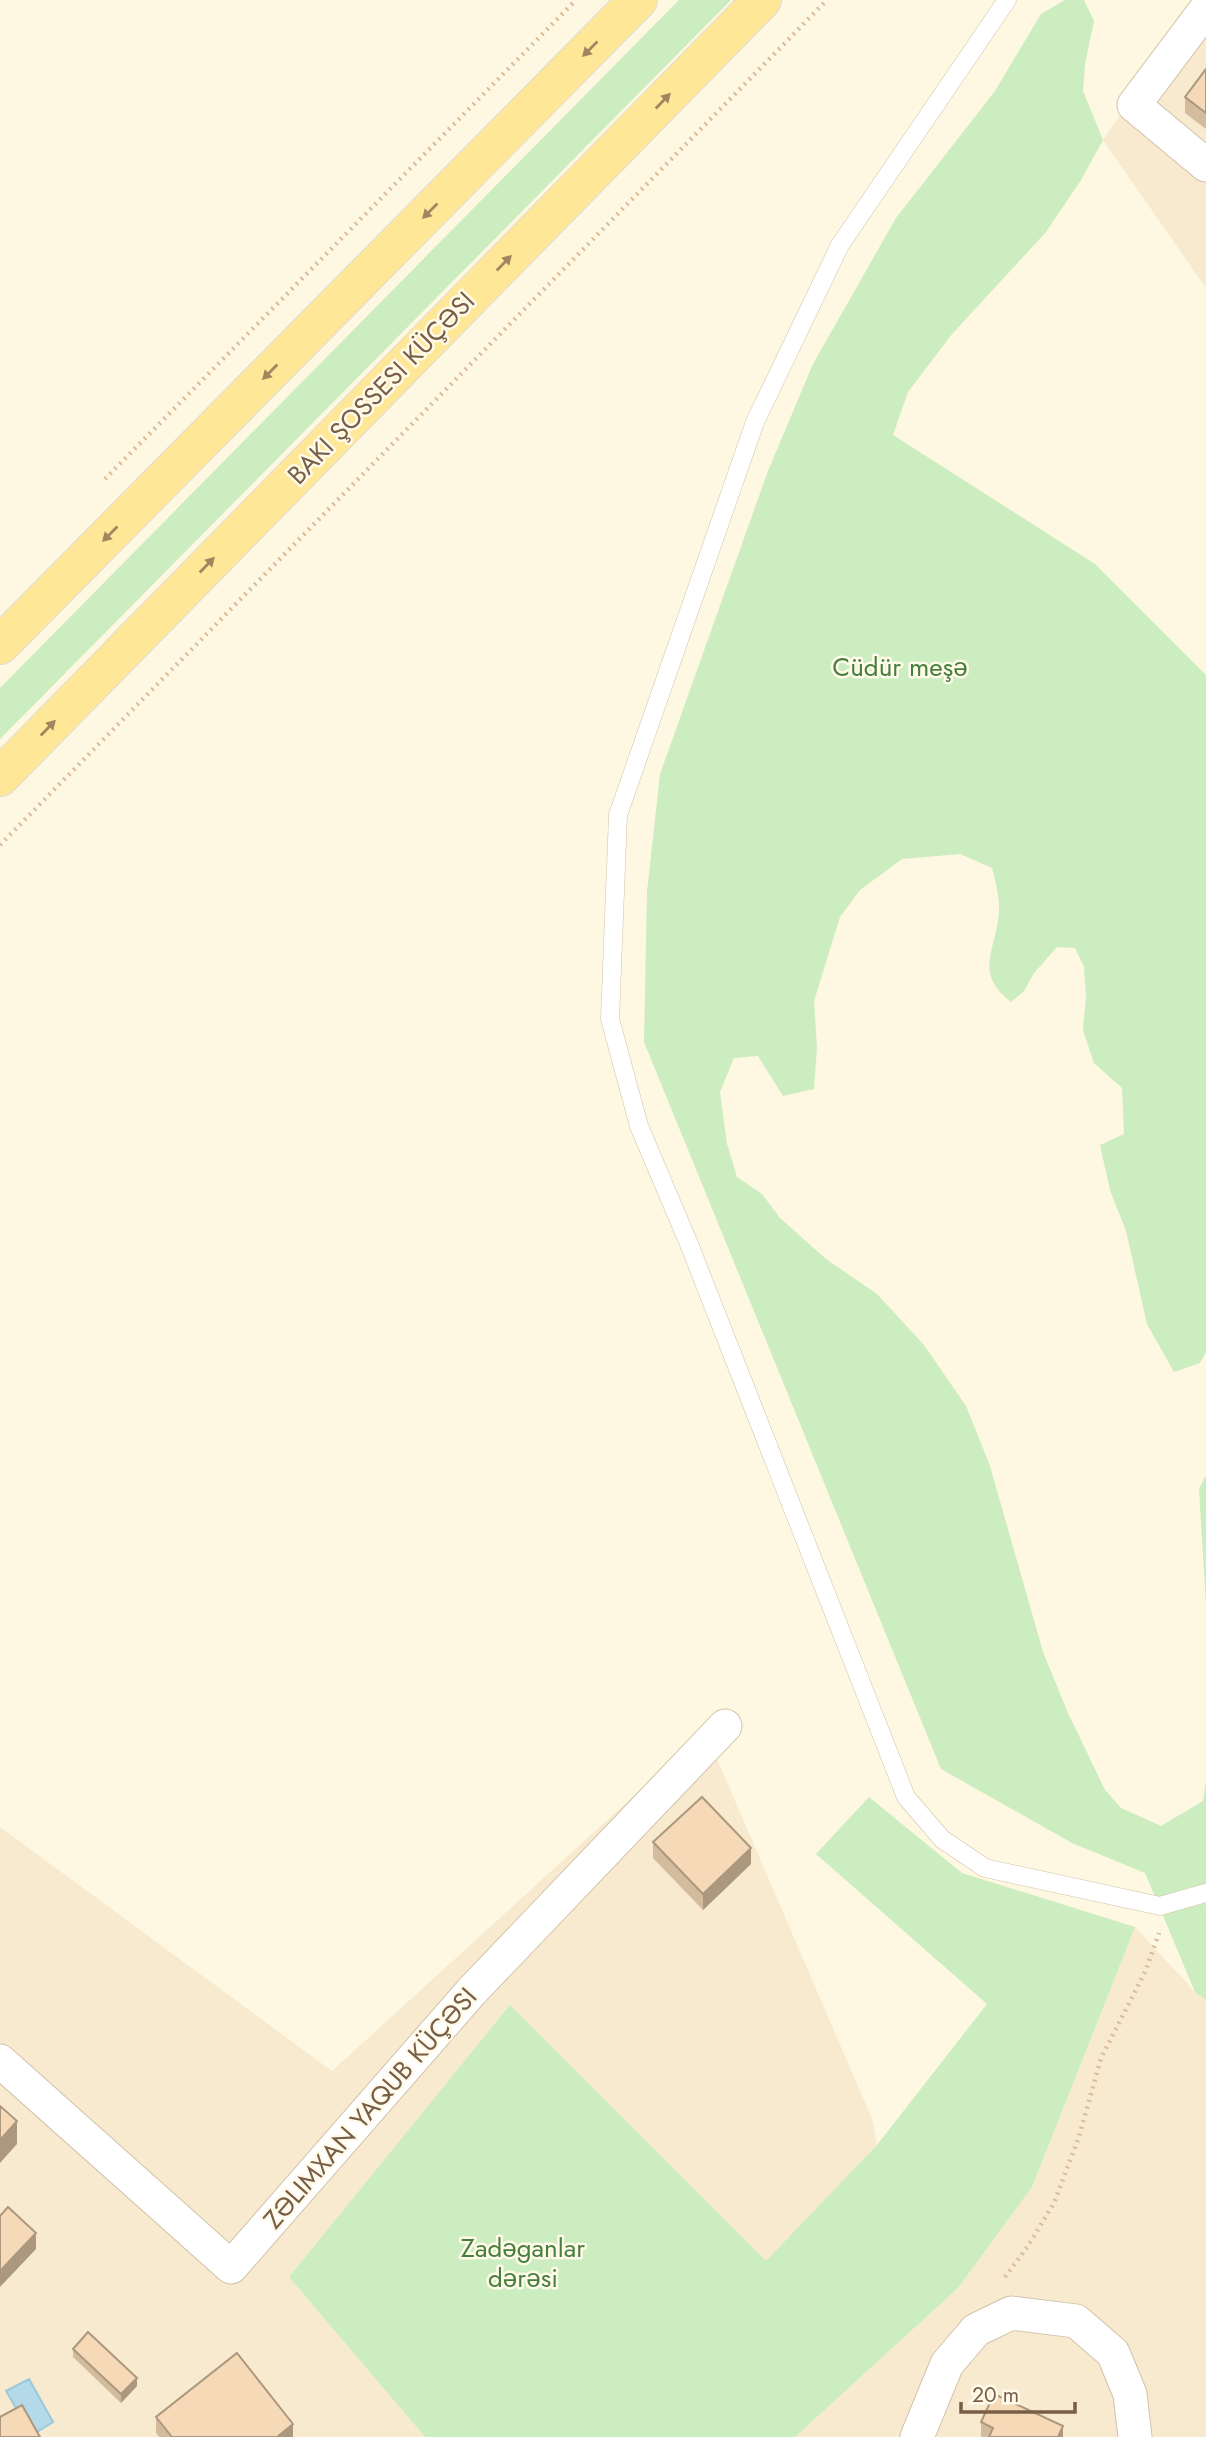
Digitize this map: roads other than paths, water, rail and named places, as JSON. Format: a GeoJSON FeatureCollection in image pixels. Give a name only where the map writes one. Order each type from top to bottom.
{"type":"FeatureCollection","features":[{"type":"Feature","properties":{"kind":"main road"},"geometry":{"type":"LineString","coordinates":[[0,645],[638,0]]}},
{"type":"Feature","properties":{"kind":"main road"},"geometry":{"type":"LineString","coordinates":[[0,777],[762,0]]}},
{"type":"Feature","properties":{"kind":"street"},"geometry":{"type":"LineString","coordinates":[[1206,9],[1134,104],[1206,165]]}},
{"type":"Feature","properties":{"kind":"street","name":"ZƏLIMXAN YAQUB KÜÇƏSI"},"geometry":{"type":"LineString","coordinates":[[0,2061],[230,2267],[471,1992],[725,1726]]}},
{"type":"Feature","properties":{"kind":"street"},"geometry":{"type":"LineString","coordinates":[[917,2437],[947,2364],[976,2330],[1011,2313],[1076,2321],[1113,2353],[1130,2394],[1135,2437]]}},
{"type":"Feature","properties":{"kind":"lane"},"geometry":{"type":"LineString","coordinates":[[1007,0],[840,244],[755,422],[618,815],[610,1019],[639,1126],[689,1244],[906,1797],[942,1839],[985,1868],[1160,1906],[1206,1893]]}},
{"type":"Feature","properties":{"kind":"water"},"geometry":{"type":"Polygon","coordinates":[[[29,2379],[53,2422],[32,2435],[6,2391],[29,2379]]]}},
{"type":"Feature","properties":{"kind":"park label","name":"Cüdür meşə"},"geometry":{"type":"Point","coordinates":[900,667]}},
{"type":"Feature","properties":{"kind":"park label","name":"Zadəganlar dərəsi"},"geometry":{"type":"Point","coordinates":[523,2263]}}]}
